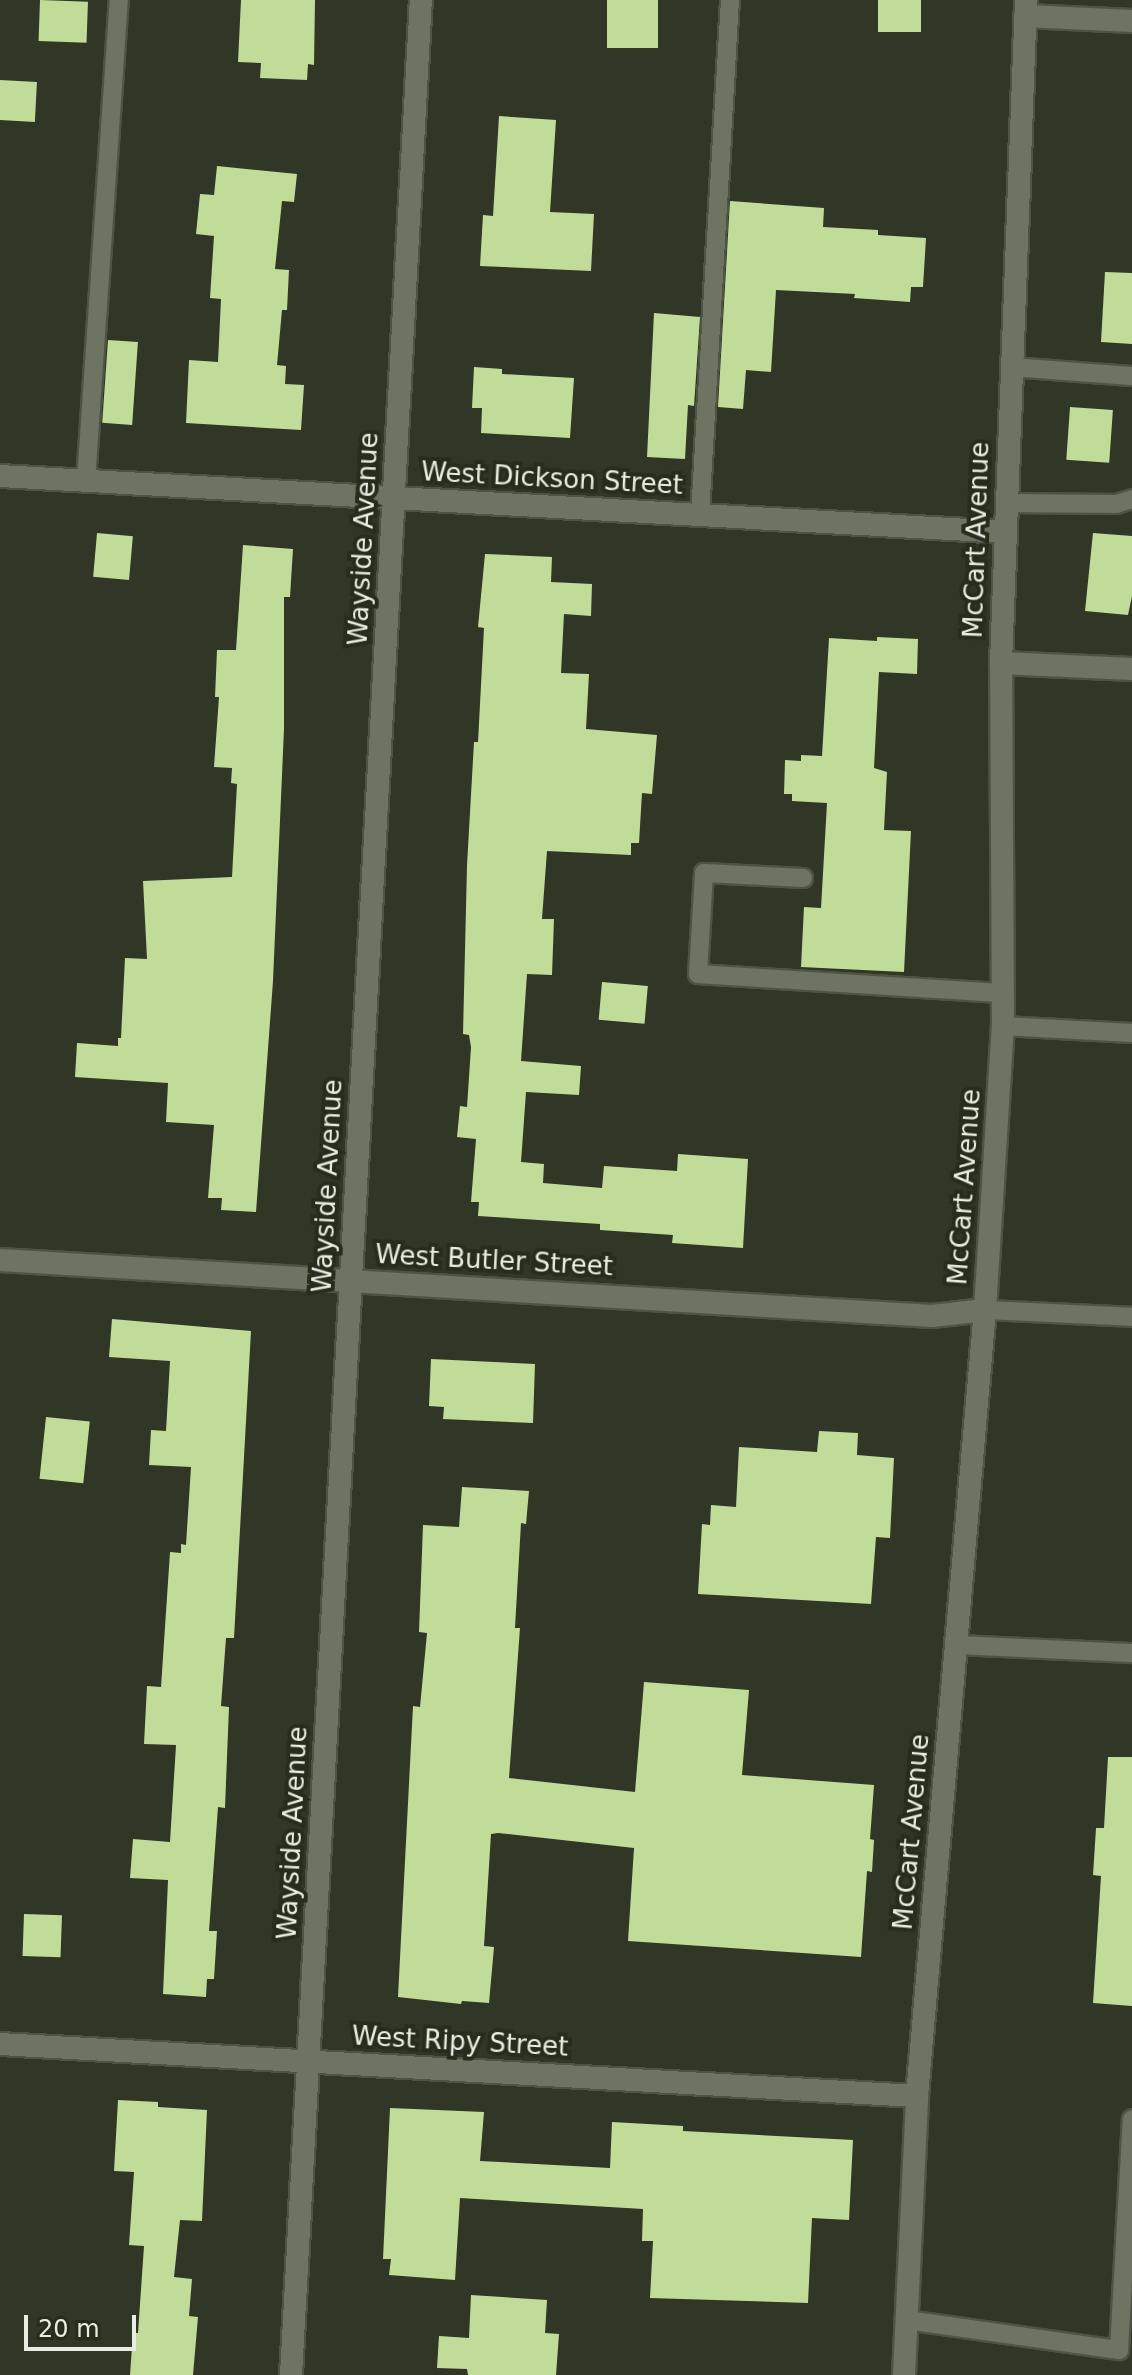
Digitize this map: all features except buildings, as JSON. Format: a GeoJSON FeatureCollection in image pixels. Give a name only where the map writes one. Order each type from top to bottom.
{"type":"FeatureCollection","features":[{"type":"Feature","properties":{"kind":"street","name":"Wayside Avenue"},"geometry":{"type":"LineString","coordinates":[[291,2375],[421,0]]}},
{"type":"Feature","properties":{"kind":"street"},"geometry":{"type":"LineString","coordinates":[[1026,8],[1132,21]]}},
{"type":"Feature","properties":{"kind":"street","name":"McCart Avenue"},"geometry":{"type":"LineString","coordinates":[[904,2375],[917,2096],[985,1310],[1003,1026],[1001,663],[1026,8]]}},
{"type":"Feature","properties":{"kind":"street","name":"West Dickson Street"},"geometry":{"type":"LineString","coordinates":[[0,476],[1004,532]]}},
{"type":"Feature","properties":{"kind":"street"},"geometry":{"type":"LineString","coordinates":[[1001,663],[1132,669]]}},
{"type":"Feature","properties":{"kind":"street","name":"West Butler Street"},"geometry":{"type":"LineString","coordinates":[[0,1260],[932,1316],[985,1310]]}},
{"type":"Feature","properties":{"kind":"street","name":"West Ripy Street"},"geometry":{"type":"LineString","coordinates":[[0,2044],[917,2096]]}},
{"type":"Feature","properties":{"kind":"lane"},"geometry":{"type":"LineString","coordinates":[[86,481],[119,0]]}},
{"type":"Feature","properties":{"kind":"lane"},"geometry":{"type":"LineString","coordinates":[[700,515],[730,0]]}},
{"type":"Feature","properties":{"kind":"lane"},"geometry":{"type":"LineString","coordinates":[[1011,367],[1132,376]]}},
{"type":"Feature","properties":{"kind":"lane"},"geometry":{"type":"LineString","coordinates":[[1005,503],[1116,504],[1132,499]]}},
{"type":"Feature","properties":{"kind":"lane"},"geometry":{"type":"LineString","coordinates":[[803,878],[704,873],[698,974],[1003,993]]}},
{"type":"Feature","properties":{"kind":"lane"},"geometry":{"type":"LineString","coordinates":[[1003,1026],[1132,1033]]}},
{"type":"Feature","properties":{"kind":"lane"},"geometry":{"type":"LineString","coordinates":[[985,1310],[1132,1317]]}},
{"type":"Feature","properties":{"kind":"lane"},"geometry":{"type":"LineString","coordinates":[[956,1645],[1132,1653]]}},
{"type":"Feature","properties":{"kind":"lane"},"geometry":{"type":"LineString","coordinates":[[907,2320],[1126,2350],[1132,2119]]}}]}
